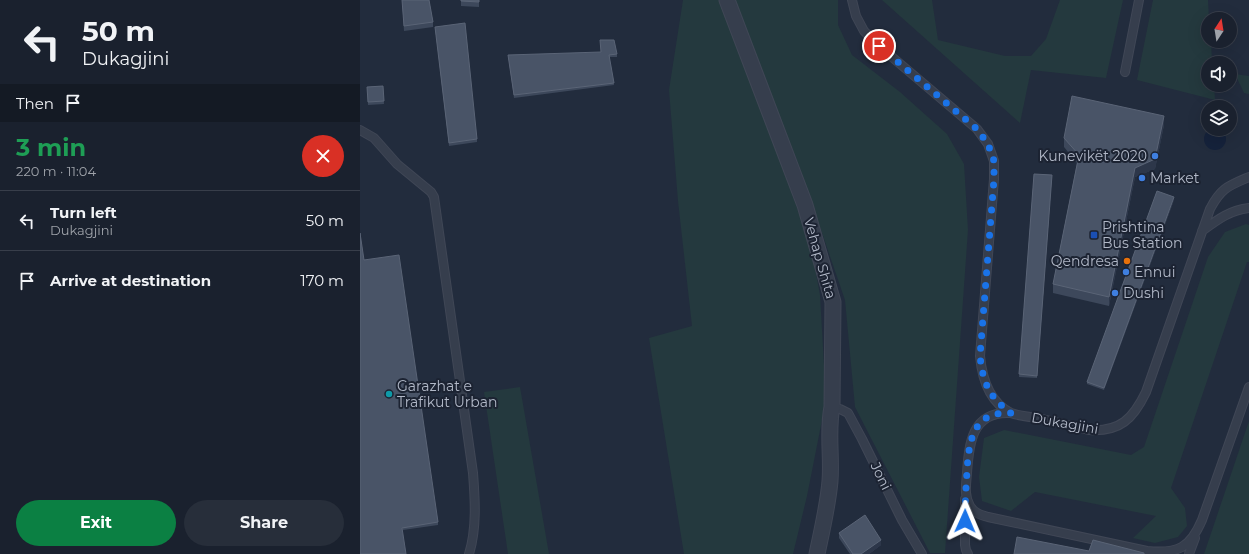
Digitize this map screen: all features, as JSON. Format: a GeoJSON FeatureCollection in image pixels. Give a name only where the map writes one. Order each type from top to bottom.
{"type":"FeatureCollection","features":[{"type":"Feature","properties":{"kind":"street","name":"Vehap Shita"},"geometry":{"type":"LineString","coordinates":[[727,0],[805,205],[833,302],[830,482],[817,554]]}},
{"type":"Feature","properties":{"kind":"lane","name":"Dukagjini"},"geometry":{"type":"LineString","coordinates":[[852,0],[856,16],[864,31],[879,46],[977,129],[988,144],[994,161],[994,179],[980,356],[981,372],[985,384],[992,395],[1000,405],[1011,413],[1089,430],[1101,431],[1114,428],[1132,416],[1146,392],[1210,209],[1217,196],[1227,187],[1249,176]]}},
{"type":"Feature","properties":{"kind":"lane"},"geometry":{"type":"LineString","coordinates":[[1125,72],[1139,0]]}},
{"type":"Feature","properties":{"kind":"lane"},"geometry":{"type":"LineString","coordinates":[[360,130],[374,138],[397,164],[431,192],[434,197],[473,473],[473,536],[469,554]]}},
{"type":"Feature","properties":{"kind":"lane"},"geometry":{"type":"LineString","coordinates":[[1202,231],[1230,212],[1249,208]]}},
{"type":"Feature","properties":{"kind":"lane"},"geometry":{"type":"LineString","coordinates":[[1189,554],[1249,387]]}},
{"type":"Feature","properties":{"kind":"lane","name":"Joni"},"geometry":{"type":"LineString","coordinates":[[832,408],[844,410],[850,416],[902,520],[922,554]]}},
{"type":"Feature","properties":{"kind":"lane"},"geometry":{"type":"LineString","coordinates":[[968,554],[965,545],[965,496],[969,449],[972,437],[976,428],[982,421],[1000,412],[1011,413]]}},
{"type":"Feature","properties":{"kind":"lane"},"geometry":{"type":"LineString","coordinates":[[965,496],[974,511],[981,515],[1148,551],[1162,553],[1177,550],[1188,544],[1196,534]]}},
{"type":"Feature","properties":{"kind":"green space"},"geometry":{"type":"Polygon","coordinates":[[[683,0],[722,0],[811,246],[820,295],[826,400],[807,496],[793,554],[684,554],[649,338],[692,326],[678,201],[669,90],[683,0]]]}},
{"type":"Feature","properties":{"kind":"green space"},"geometry":{"type":"Polygon","coordinates":[[[732,0],[838,0],[838,25],[852,55],[900,92],[947,134],[964,164],[968,230],[945,553],[930,553],[855,407],[845,300],[799,166],[732,0]]]}},
{"type":"Feature","properties":{"kind":"green space"},"geometry":{"type":"Polygon","coordinates":[[[882,0],[932,0],[938,40],[1005,56],[1031,56],[1046,39],[1060,0],[1123,0],[1106,78],[1031,70],[1020,123],[882,0]]]}},
{"type":"Feature","properties":{"kind":"green space"},"geometry":{"type":"Polygon","coordinates":[[[1153,0],[1208,0],[1209,12],[1201,12],[1201,48],[1211,48],[1212,56],[1201,56],[1201,92],[1214,92],[1215,100],[1137,80],[1153,0]]]}},
{"type":"Feature","properties":{"kind":"green space"},"geometry":{"type":"Polygon","coordinates":[[[1237,74],[1249,76],[1249,94],[1244,93],[1237,78],[1237,74]]]}},
{"type":"Feature","properties":{"kind":"green space"},"geometry":{"type":"Polygon","coordinates":[[[1246,224],[1249,225],[1249,262],[1247,262],[1171,488],[1185,508],[1187,526],[1178,537],[1155,543],[1133,538],[1156,516],[1035,492],[1011,511],[982,501],[979,477],[984,438],[1004,430],[1131,455],[1144,447],[1208,257],[1225,232],[1246,224]]]}},
{"type":"Feature","properties":{"kind":"green space"},"geometry":{"type":"Polygon","coordinates":[[[520,387],[549,554],[508,554],[484,392],[520,387]]]}},
{"type":"Feature","properties":{"kind":"green space"},"geometry":{"type":"Polygon","coordinates":[[[1249,421],[1249,554],[1204,554],[1249,421]]]}},
{"type":"Feature","properties":{"kind":"water"},"geometry":{"type":"Polygon","coordinates":[[[1205,136],[1225,136],[1226,139],[1223,147],[1215,150],[1207,147],[1204,139],[1205,136]]]}},
{"type":"Feature","properties":{"kind":"building"},"geometry":{"type":"Polygon","coordinates":[[[402,0],[429,0],[433,22],[404,26],[402,0]]]}},
{"type":"Feature","properties":{"kind":"building"},"geometry":{"type":"Polygon","coordinates":[[[479,0],[479,2],[461,1],[479,0]]]}},
{"type":"Feature","properties":{"kind":"building"},"geometry":{"type":"Polygon","coordinates":[[[465,23],[477,139],[449,143],[435,27],[465,23]]]}},
{"type":"Feature","properties":{"kind":"building"},"geometry":{"type":"Polygon","coordinates":[[[600,40],[614,40],[617,54],[609,55],[614,83],[514,95],[508,55],[601,52],[600,40]]]}},
{"type":"Feature","properties":{"kind":"building"},"geometry":{"type":"Polygon","coordinates":[[[383,86],[384,101],[368,102],[367,87],[383,86]]]}},
{"type":"Feature","properties":{"kind":"building","name":"Prishtina Bus Station"},"geometry":{"type":"Polygon","coordinates":[[[1072,96],[1164,116],[1155,159],[1135,168],[1109,297],[1053,284],[1079,155],[1064,138],[1072,96]]]}},
{"type":"Feature","properties":{"kind":"building"},"geometry":{"type":"Polygon","coordinates":[[[1034,174],[1052,175],[1037,376],[1019,374],[1034,174]]]}},
{"type":"Feature","properties":{"kind":"building"},"geometry":{"type":"Polygon","coordinates":[[[1157,191],[1174,197],[1104,388],[1087,382],[1157,191]]]}},
{"type":"Feature","properties":{"kind":"building","name":"Garazhat e Trafikut Urban"},"geometry":{"type":"Polygon","coordinates":[[[360,233],[364,260],[399,255],[438,522],[402,528],[406,554],[360,554],[360,233]]]}},
{"type":"Feature","properties":{"kind":"building"},"geometry":{"type":"Polygon","coordinates":[[[865,515],[881,540],[861,554],[853,554],[839,533],[865,515]]]}},
{"type":"Feature","properties":{"kind":"building"},"geometry":{"type":"Polygon","coordinates":[[[1017,537],[1089,551],[1093,540],[1144,554],[1014,554],[1017,537]]]}},
{"type":"Feature","properties":{"kind":"place","name":"Kunevikët 2020"},"geometry":{"type":"Point","coordinates":[1155,156]}},
{"type":"Feature","properties":{"kind":"place","name":"Market"},"geometry":{"type":"Point","coordinates":[1142,178]}},
{"type":"Feature","properties":{"kind":"place","name":"Prishtina Bus Station"},"geometry":{"type":"Point","coordinates":[1094,235]}},
{"type":"Feature","properties":{"kind":"place","name":"Qendresa"},"geometry":{"type":"Point","coordinates":[1127,261]}},
{"type":"Feature","properties":{"kind":"place","name":"Ennui"},"geometry":{"type":"Point","coordinates":[1126,272]}},
{"type":"Feature","properties":{"kind":"place","name":"Dushi"},"geometry":{"type":"Point","coordinates":[1115,293]}},
{"type":"Feature","properties":{"kind":"place","name":"Garazhat e Trafikut Urban"},"geometry":{"type":"Point","coordinates":[389,394]}},
{"type":"Feature","properties":{"kind":"route"},"geometry":{"type":"LineString","coordinates":[[879,46],[977,129],[988,144],[994,161],[990,244],[984,296],[980,356],[981,372],[985,384],[992,395],[1000,405],[1011,413],[1000,412],[982,421],[976,428],[972,437],[969,449],[965,496],[965,521]]}}]}
